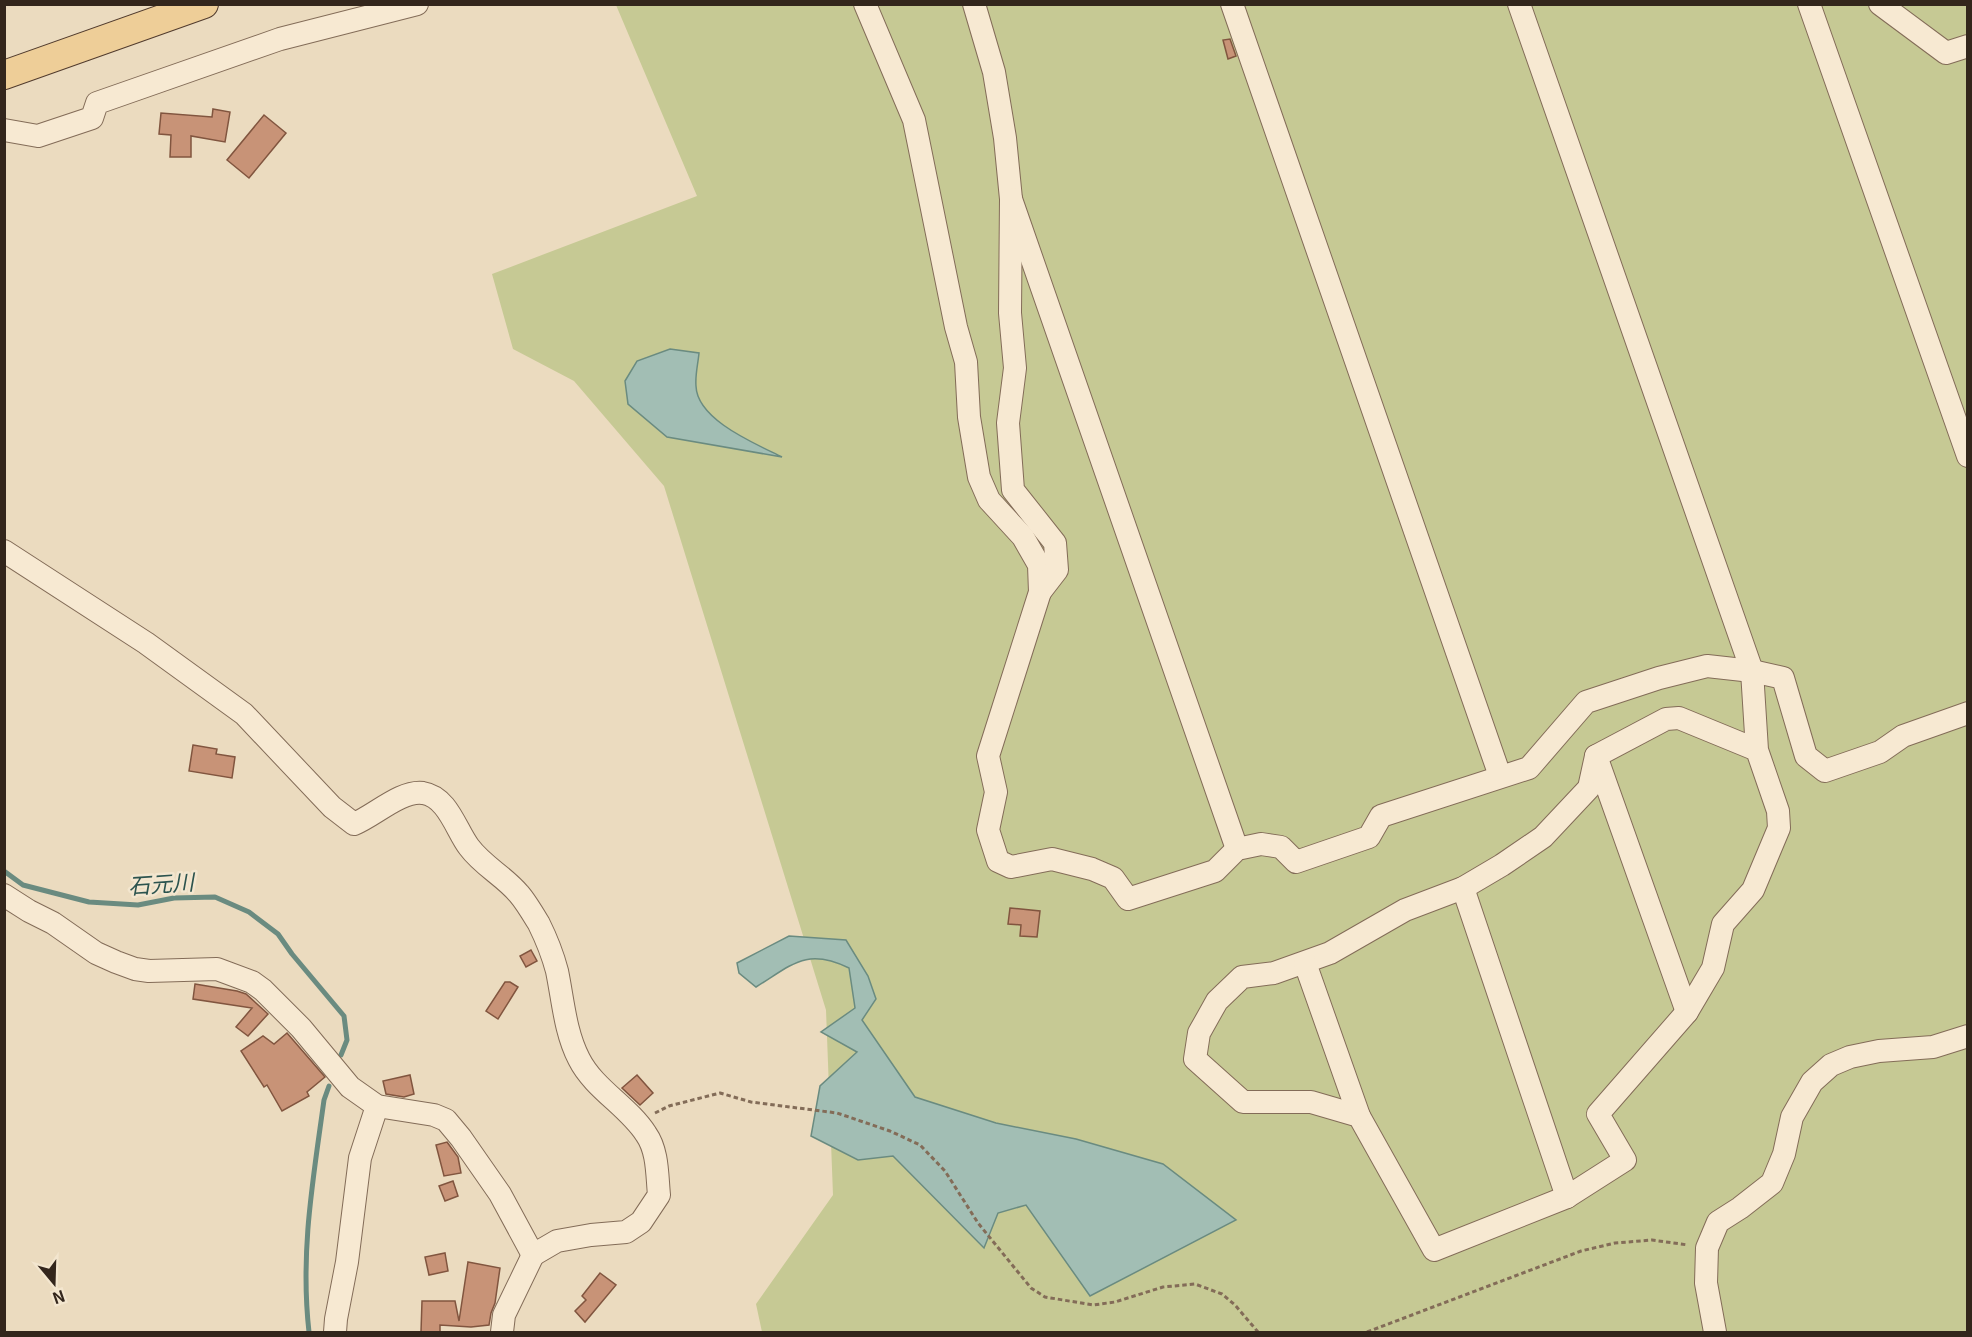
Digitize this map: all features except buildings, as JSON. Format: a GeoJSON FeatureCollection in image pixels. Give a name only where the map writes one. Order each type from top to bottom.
{"type":"FeatureCollection","features":[{"type":"Feature","properties":{"kind":"main road"},"geometry":{"type":"LineString","coordinates":[[4,75],[204,4]]}},
{"type":"Feature","properties":{"kind":"street"},"geometry":{"type":"LineString","coordinates":[[4,130],[38,136],[92,118],[97,103],[280,39],[417,4]]}},
{"type":"Feature","properties":{"kind":"street"},"geometry":{"type":"LineString","coordinates":[[865,4],[914,120],[956,327],[966,362],[969,417],[979,477],[989,500],[1023,537],[1039,565],[1040,592],[988,756],[996,792],[988,830],[998,861],[1011,867],[1052,859],[1092,869],[1113,878],[1128,899],[1215,871],[1237,849],[1261,843],[1281,847],[1296,862],[1369,837],[1381,816],[1529,768],[1586,702],[1659,678],[1707,666],[1752,671],[1783,678],[1806,756],[1825,771],[1880,752],[1903,736],[1968,713]]}},
{"type":"Feature","properties":{"kind":"street"},"geometry":{"type":"LineString","coordinates":[[974,4],[994,72],[1005,138],[1011,199],[1010,313],[1015,368],[1008,423],[1013,490],[1055,543],[1057,570],[1040,592]]}},
{"type":"Feature","properties":{"kind":"street"},"geometry":{"type":"LineString","coordinates":[[1232,4],[1500,776]]}},
{"type":"Feature","properties":{"kind":"street"},"geometry":{"type":"LineString","coordinates":[[1305,963],[1359,1116],[1434,1250],[1567,1197],[1625,1160],[1598,1114],[1687,1012],[1713,968],[1723,924],[1753,890],[1779,828],[1778,811],[1757,750],[1752,671],[1519,4]]}},
{"type":"Feature","properties":{"kind":"street"},"geometry":{"type":"LineString","coordinates":[[1809,4],[1968,456]]}},
{"type":"Feature","properties":{"kind":"street"},"geometry":{"type":"LineString","coordinates":[[1880,4],[1946,53],[1968,46]]}},
{"type":"Feature","properties":{"kind":"street"},"geometry":{"type":"LineString","coordinates":[[1011,199],[1237,849]]}},
{"type":"Feature","properties":{"kind":"street"},"geometry":{"type":"LineString","coordinates":[[4,551],[146,643],[244,714],[332,807],[354,824],[408,794],[424,793],[439,800],[470,849],[520,894],[534,917],[556,969],[562,1005],[579,1060],[597,1083],[646,1134],[655,1154],[659,1195],[641,1222],[626,1232],[591,1234],[557,1241],[533,1256],[504,1315],[502,1332]]}},
{"type":"Feature","properties":{"kind":"street"},"geometry":{"type":"LineString","coordinates":[[1359,1116],[1311,1102],[1243,1102],[1196,1059],[1199,1033],[1217,1001],[1242,977],[1274,973],[1330,953],[1405,910],[1463,888],[1502,865],[1543,837],[1589,788],[1596,756],[1666,718],[1679,718],[1757,750]]}},
{"type":"Feature","properties":{"kind":"street"},"geometry":{"type":"LineString","coordinates":[[1596,756],[1687,1012]]}},
{"type":"Feature","properties":{"kind":"street"},"geometry":{"type":"LineString","coordinates":[[1463,888],[1567,1197]]}},
{"type":"Feature","properties":{"kind":"street"},"geometry":{"type":"LineString","coordinates":[[4,895],[29,911],[53,922],[96,953],[135,969],[217,969],[252,982],[301,1028],[350,1087],[376,1106],[434,1115],[446,1120],[500,1194],[533,1256]]}},
{"type":"Feature","properties":{"kind":"street"},"geometry":{"type":"LineString","coordinates":[[1715,1332],[1706,1284],[1707,1248],[1718,1222],[1772,1183],[1784,1154],[1792,1117],[1812,1082],[1831,1065],[1850,1057],[1880,1051],[1933,1047],[1968,1036]]}},
{"type":"Feature","properties":{"kind":"street"},"geometry":{"type":"LineString","coordinates":[[335,1332],[347,1262],[360,1158],[376,1106]]}},
{"type":"Feature","properties":{"kind":"path"},"geometry":{"type":"LineString","coordinates":[[646,1134],[655,1113],[669,1106],[720,1093],[751,1102],[837,1113],[890,1131],[920,1145],[945,1171],[978,1223],[1024,1280],[1031,1288],[1045,1297],[1093,1305],[1114,1302],[1163,1287],[1195,1284],[1222,1294],[1258,1332]]}},
{"type":"Feature","properties":{"kind":"path"},"geometry":{"type":"LineString","coordinates":[[1367,1332],[1581,1251],[1604,1245],[1652,1240],[1707,1248]]}},
{"type":"Feature","properties":{"kind":"green space"},"geometry":{"type":"Polygon","coordinates":[[[616,5],[1967,5],[1967,1332],[762,1332],[756,1304],[833,1195],[826,1010],[664,486],[574,381],[513,349],[492,274],[697,196],[616,5]]]}},
{"type":"Feature","properties":{"kind":"water"},"geometry":{"type":"Polygon","coordinates":[[[670,349],[699,353],[696,386],[699,398],[706,410],[744,438],[782,457],[667,437],[628,404],[625,381],[637,361],[670,349]]]}},
{"type":"Feature","properties":{"kind":"water"},"geometry":{"type":"Polygon","coordinates":[[[789,936],[846,940],[868,976],[876,999],[862,1020],[915,1097],[996,1123],[1076,1139],[1163,1164],[1236,1220],[1090,1296],[1026,1205],[998,1213],[984,1248],[893,1156],[858,1160],[811,1136],[820,1086],[857,1052],[821,1032],[855,1008],[849,968],[834,962],[821,959],[800,961],[756,987],[739,973],[737,963],[789,936]]]}},
{"type":"Feature","properties":{"kind":"waterway","name":"石元川"},"geometry":{"type":"LineString","coordinates":[[4,871],[23,885],[89,902],[138,905],[174,898],[215,897],[249,912],[278,934],[344,1016],[347,1040],[341,1055]]}},
{"type":"Feature","properties":{"kind":"waterway","name":"石元川"},"geometry":{"type":"LineString","coordinates":[[309,1332],[306,1273],[309,1216],[324,1100],[329,1086]]}}]}
